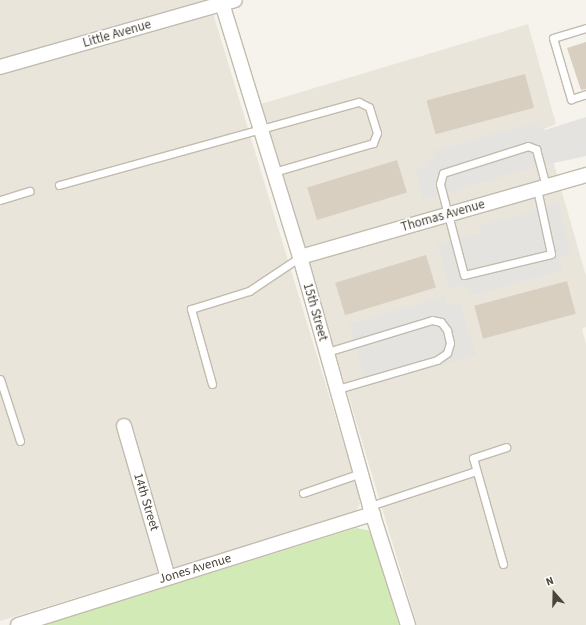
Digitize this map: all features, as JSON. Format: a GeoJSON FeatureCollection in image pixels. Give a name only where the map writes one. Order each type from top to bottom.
{"type":"FeatureCollection","features":[{"type":"Feature","properties":{"kind":"street","name":"Little Avenue"},"geometry":{"type":"LineString","coordinates":[[0,67],[226,1]]}},
{"type":"Feature","properties":{"kind":"street","name":"15th Street"},"geometry":{"type":"LineString","coordinates":[[226,1],[260,128],[300,257],[372,510],[408,625]]}},
{"type":"Feature","properties":{"kind":"street","name":"Thomas Avenue"},"geometry":{"type":"LineString","coordinates":[[300,257],[586,175]]}},
{"type":"Feature","properties":{"kind":"street","name":"14th Street"},"geometry":{"type":"LineString","coordinates":[[124,426],[168,577]]}},
{"type":"Feature","properties":{"kind":"street","name":"Jones Avenue"},"geometry":{"type":"LineString","coordinates":[[18,625],[372,510]]}},
{"type":"Feature","properties":{"kind":"lane"},"geometry":{"type":"LineString","coordinates":[[586,28],[553,38],[571,99],[586,94]]}},
{"type":"Feature","properties":{"kind":"lane"},"geometry":{"type":"LineString","coordinates":[[60,185],[260,128],[359,102],[370,107],[377,133],[373,143],[274,172]]}},
{"type":"Feature","properties":{"kind":"lane"},"geometry":{"type":"LineString","coordinates":[[528,146],[536,149],[551,254],[464,275],[447,215],[440,184],[443,173],[528,146]]}},
{"type":"Feature","properties":{"kind":"lane"},"geometry":{"type":"LineString","coordinates":[[0,200],[30,191]]}},
{"type":"Feature","properties":{"kind":"lane"},"geometry":{"type":"LineString","coordinates":[[212,384],[191,309],[249,291],[300,257]]}},
{"type":"Feature","properties":{"kind":"lane"},"geometry":{"type":"LineString","coordinates":[[327,352],[432,320],[441,322],[446,330],[450,343],[447,353],[437,360],[337,389]]}},
{"type":"Feature","properties":{"kind":"lane"},"geometry":{"type":"LineString","coordinates":[[0,379],[20,440]]}},
{"type":"Feature","properties":{"kind":"lane"},"geometry":{"type":"LineString","coordinates":[[503,564],[473,458],[506,447]]}},
{"type":"Feature","properties":{"kind":"lane"},"geometry":{"type":"LineString","coordinates":[[372,510],[476,471]]}},
{"type":"Feature","properties":{"kind":"lane"},"geometry":{"type":"LineString","coordinates":[[303,493],[361,473]]}},
{"type":"Feature","properties":{"kind":"shaded area"},"geometry":{"type":"Polygon","coordinates":[[[0,0],[209,0],[358,491],[360,504],[356,512],[0,621],[0,0]]]}},
{"type":"Feature","properties":{"kind":"shaded area"},"geometry":{"type":"Polygon","coordinates":[[[528,24],[556,124],[544,129],[586,276],[586,327],[582,329],[586,344],[586,625],[417,625],[261,104],[528,24]]]}},
{"type":"Feature","properties":{"kind":"shaded area"},"geometry":{"type":"Polygon","coordinates":[[[586,117],[586,156],[531,168],[423,200],[415,169],[428,165],[427,160],[434,157],[433,151],[538,121],[542,131],[586,117]]]}},
{"type":"Feature","properties":{"kind":"shaded area"},"geometry":{"type":"Polygon","coordinates":[[[558,203],[572,254],[559,258],[563,270],[470,296],[467,285],[450,289],[437,245],[480,233],[479,226],[558,203]]]}},
{"type":"Feature","properties":{"kind":"shaded area"},"geometry":{"type":"Polygon","coordinates":[[[444,296],[447,306],[460,303],[476,355],[367,387],[349,324],[444,296]]]}},
{"type":"Feature","properties":{"kind":"green space"},"geometry":{"type":"Polygon","coordinates":[[[356,528],[367,530],[372,533],[399,625],[44,625],[356,528]]]}},
{"type":"Feature","properties":{"kind":"building"},"geometry":{"type":"Polygon","coordinates":[[[586,42],[586,89],[581,90],[567,48],[586,42]]]}},
{"type":"Feature","properties":{"kind":"building"},"geometry":{"type":"Polygon","coordinates":[[[525,74],[534,108],[436,134],[426,100],[525,74]]]}},
{"type":"Feature","properties":{"kind":"building"},"geometry":{"type":"Polygon","coordinates":[[[397,160],[407,193],[317,220],[307,187],[397,160]]]}},
{"type":"Feature","properties":{"kind":"building"},"geometry":{"type":"Polygon","coordinates":[[[426,255],[436,288],[345,315],[335,283],[426,255]]]}},
{"type":"Feature","properties":{"kind":"building"},"geometry":{"type":"Polygon","coordinates":[[[567,281],[576,314],[483,339],[474,306],[567,281]]]}}]}
